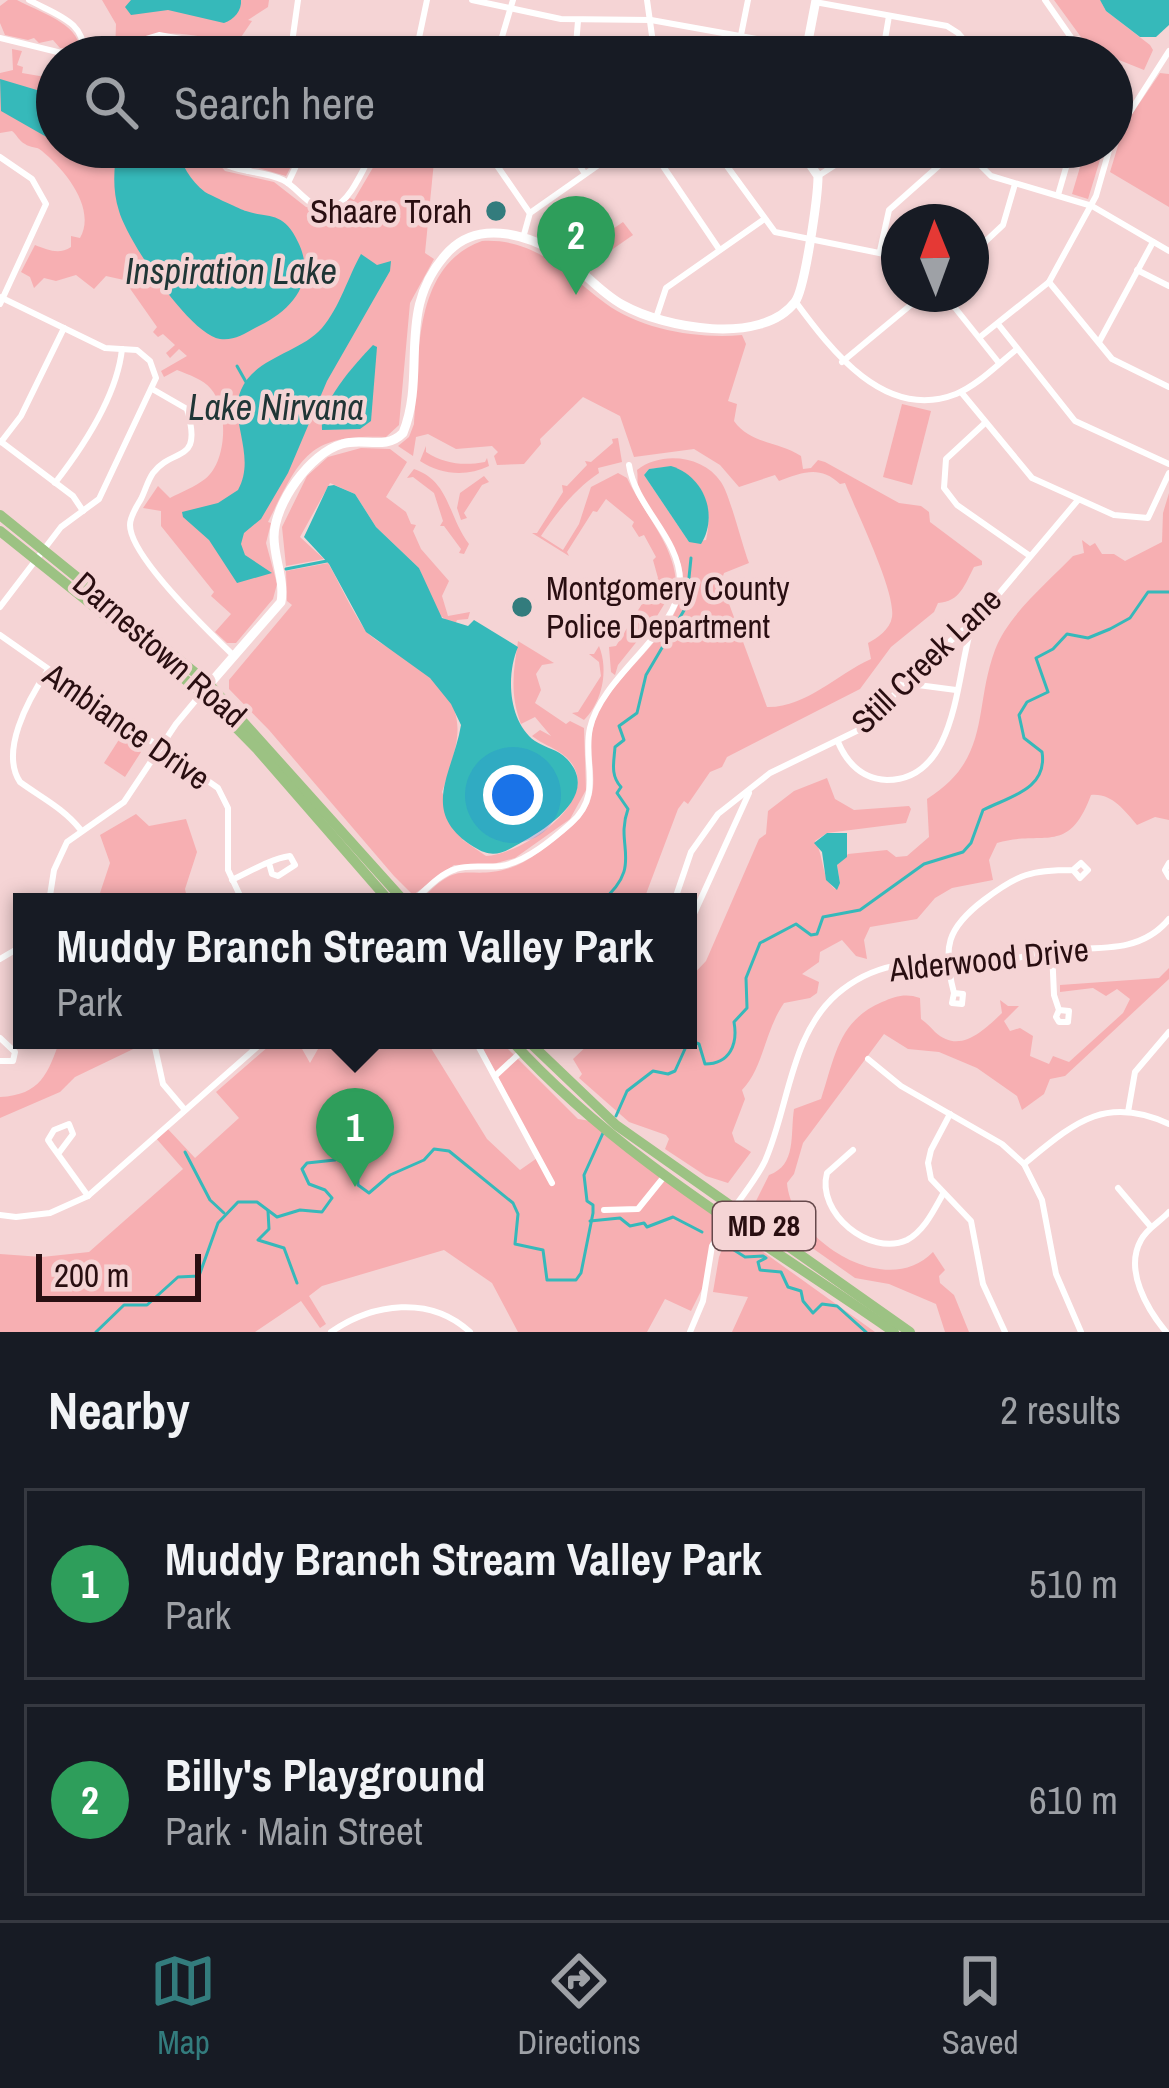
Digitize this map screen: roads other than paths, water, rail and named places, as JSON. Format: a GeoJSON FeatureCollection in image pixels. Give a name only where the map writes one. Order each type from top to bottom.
{"type":"FeatureCollection","features":[{"type":"Feature","properties":{"kind":"main road","name":"Darnestown Road"},"geometry":{"type":"LineString","coordinates":[[0,514],[40,554],[206,688],[400,893]]}},
{"type":"Feature","properties":{"kind":"main road","name":"Darnestown Road"},"geometry":{"type":"LineString","coordinates":[[0,531],[40,554]]}},
{"type":"Feature","properties":{"kind":"main road","name":"Darnestown Road"},"geometry":{"type":"LineString","coordinates":[[206,688],[382,893]]}},
{"type":"Feature","properties":{"kind":"main road","name":"MD 28"},"geometry":{"type":"LineString","coordinates":[[527,1049],[663,1178],[731,1213],[910,1332]]}},
{"type":"Feature","properties":{"kind":"main road","name":"MD 28"},"geometry":{"type":"LineString","coordinates":[[609,1125],[894,1332]]}},
{"type":"Feature","properties":{"kind":"street"},"geometry":{"type":"LineString","coordinates":[[29,0],[79,28],[83,36]]}},
{"type":"Feature","properties":{"kind":"street"},"geometry":{"type":"LineString","coordinates":[[290,36],[298,0]]}},
{"type":"Feature","properties":{"kind":"street"},"geometry":{"type":"LineString","coordinates":[[419,36],[427,0]]}},
{"type":"Feature","properties":{"kind":"street"},"geometry":{"type":"LineString","coordinates":[[472,0],[511,4],[578,21],[651,20],[745,36]]}},
{"type":"Feature","properties":{"kind":"street"},"geometry":{"type":"LineString","coordinates":[[647,0],[653,36]]}},
{"type":"Feature","properties":{"kind":"street"},"geometry":{"type":"LineString","coordinates":[[741,35],[748,0]]}},
{"type":"Feature","properties":{"kind":"street"},"geometry":{"type":"LineString","coordinates":[[1045,0],[1070,36]]}},
{"type":"Feature","properties":{"kind":"street"},"geometry":{"type":"LineString","coordinates":[[809,36],[816,1],[952,28],[959,36]]}},
{"type":"Feature","properties":{"kind":"street"},"geometry":{"type":"LineString","coordinates":[[502,36],[511,4]]}},
{"type":"Feature","properties":{"kind":"street"},"geometry":{"type":"LineString","coordinates":[[886,36],[889,16]]}},
{"type":"Feature","properties":{"kind":"street"},"geometry":{"type":"LineString","coordinates":[[577,36],[578,21]]}},
{"type":"Feature","properties":{"kind":"street"},"geometry":{"type":"LineString","coordinates":[[0,38],[36,46]]}},
{"type":"Feature","properties":{"kind":"street"},"geometry":{"type":"LineString","coordinates":[[1133,109],[1169,51]]}},
{"type":"Feature","properties":{"kind":"street"},"geometry":{"type":"LineString","coordinates":[[0,157],[32,179],[46,204],[1,300],[105,348],[137,350],[150,361],[155,375],[153,389],[102,494],[63,525],[0,607]]}},
{"type":"Feature","properties":{"kind":"street"},"geometry":{"type":"LineString","coordinates":[[235,168],[288,183],[317,207],[338,206],[362,168]]}},
{"type":"Feature","properties":{"kind":"street"},"geometry":{"type":"LineString","coordinates":[[288,183],[295,168]]}},
{"type":"Feature","properties":{"kind":"street"},"geometry":{"type":"LineString","coordinates":[[499,168],[530,213]]}},
{"type":"Feature","properties":{"kind":"street"},"geometry":{"type":"LineString","coordinates":[[581,168],[585,174]]}},
{"type":"Feature","properties":{"kind":"street"},"geometry":{"type":"LineString","coordinates":[[523,238],[530,213],[594,168]]}},
{"type":"Feature","properties":{"kind":"street"},"geometry":{"type":"LineString","coordinates":[[664,168],[719,249]]}},
{"type":"Feature","properties":{"kind":"street"},"geometry":{"type":"LineString","coordinates":[[727,168],[775,232],[880,251],[889,210],[937,168]]}},
{"type":"Feature","properties":{"kind":"street"},"geometry":{"type":"LineString","coordinates":[[51,893],[58,856],[80,830],[124,802],[206,688],[280,602],[275,527],[304,468],[337,445],[386,443],[403,433],[417,305],[444,257],[458,243],[480,234],[523,238],[564,257],[622,305],[699,328],[734,329],[762,322],[795,302],[818,176],[812,168]]}},
{"type":"Feature","properties":{"kind":"street"},"geometry":{"type":"LineString","coordinates":[[818,176],[830,168]]}},
{"type":"Feature","properties":{"kind":"street"},"geometry":{"type":"LineString","coordinates":[[981,168],[1015,184],[1092,206],[1169,251]]}},
{"type":"Feature","properties":{"kind":"street"},"geometry":{"type":"LineString","coordinates":[[1058,196],[1066,168]]}},
{"type":"Feature","properties":{"kind":"street"},"geometry":{"type":"LineString","coordinates":[[980,338],[1049,283],[1092,206],[1104,168]]}},
{"type":"Feature","properties":{"kind":"street"},"geometry":{"type":"LineString","coordinates":[[989,238],[1003,225],[1015,184]]}},
{"type":"Feature","properties":{"kind":"street"},"geometry":{"type":"LineString","coordinates":[[656,318],[666,288],[763,220]]}},
{"type":"Feature","properties":{"kind":"street"},"geometry":{"type":"LineString","coordinates":[[1099,342],[1153,242]]}},
{"type":"Feature","properties":{"kind":"street"},"geometry":{"type":"LineString","coordinates":[[1138,270],[1169,286]]}},
{"type":"Feature","properties":{"kind":"street"},"geometry":{"type":"LineString","coordinates":[[1049,283],[1121,366],[1169,387]]}},
{"type":"Feature","properties":{"kind":"street"},"geometry":{"type":"LineString","coordinates":[[795,302],[842,362],[898,394],[940,398],[961,392],[1017,349]]}},
{"type":"Feature","properties":{"kind":"street"},"geometry":{"type":"LineString","coordinates":[[842,362],[902,312]]}},
{"type":"Feature","properties":{"kind":"street"},"geometry":{"type":"LineString","coordinates":[[959,312],[999,363]]}},
{"type":"Feature","properties":{"kind":"street"},"geometry":{"type":"LineString","coordinates":[[998,324],[1075,421],[1169,464]]}},
{"type":"Feature","properties":{"kind":"street"},"geometry":{"type":"LineString","coordinates":[[64,328],[21,416],[1,442],[83,511]]}},
{"type":"Feature","properties":{"kind":"street"},"geometry":{"type":"LineString","coordinates":[[55,483],[118,372],[122,349]]}},
{"type":"Feature","properties":{"kind":"street"},"geometry":{"type":"LineString","coordinates":[[153,389],[188,409],[190,442],[183,455],[155,471],[131,529],[190,615],[234,656]]}},
{"type":"Feature","properties":{"kind":"street"},"geometry":{"type":"LineString","coordinates":[[961,392],[1032,478],[1114,515],[1148,518],[1169,473]]}},
{"type":"Feature","properties":{"kind":"street"},"geometry":{"type":"LineString","coordinates":[[985,424],[946,459],[944,488],[957,506],[1030,556]]}},
{"type":"Feature","properties":{"kind":"street"},"geometry":{"type":"LineString","coordinates":[[421,893],[457,868],[503,866],[520,860],[569,825],[585,806],[592,778],[589,732],[596,710],[672,609],[680,586],[676,560],[636,490],[629,465]]}},
{"type":"Feature","properties":{"kind":"street","name":"Still Creek Lane"},"geometry":{"type":"LineString","coordinates":[[678,893],[691,852],[705,829],[783,765],[871,724],[907,678],[972,625],[1078,500]]}},
{"type":"Feature","properties":{"kind":"street"},"geometry":{"type":"LineString","coordinates":[[838,742],[850,763],[871,777],[890,780],[913,774],[940,746],[954,715],[972,625]]}},
{"type":"Feature","properties":{"kind":"street","name":"Ambiance Drive"},"geometry":{"type":"LineString","coordinates":[[0,635],[209,781],[224,797],[229,824],[227,865],[238,893]]}},
{"type":"Feature","properties":{"kind":"street"},"geometry":{"type":"LineString","coordinates":[[3,741],[48,670]]}},
{"type":"Feature","properties":{"kind":"street"},"geometry":{"type":"LineString","coordinates":[[907,678],[918,685],[956,690]]}},
{"type":"Feature","properties":{"kind":"street"},"geometry":{"type":"LineString","coordinates":[[2,762],[15,779],[66,812],[80,830]]}},
{"type":"Feature","properties":{"kind":"street"},"geometry":{"type":"LineString","coordinates":[[696,893],[751,790]]}},
{"type":"Feature","properties":{"kind":"street"},"geometry":{"type":"LineString","coordinates":[[232,880],[269,863]]}},
{"type":"Feature","properties":{"kind":"street"},"geometry":{"type":"LineString","coordinates":[[1169,863],[1165,870],[1169,877]]}},
{"type":"Feature","properties":{"kind":"street"},"geometry":{"type":"LineString","coordinates":[[954,993],[948,960],[957,923],[1009,880],[1030,872],[1073,870]]}},
{"type":"Feature","properties":{"kind":"street"},"geometry":{"type":"LineString","coordinates":[[680,887],[682,893]]}},
{"type":"Feature","properties":{"kind":"street","name":"Alderwood Drive"},"geometry":{"type":"LineString","coordinates":[[690,1332],[703,1301],[712,1246],[763,1166],[806,1039],[823,1010],[852,983],[901,963],[992,963],[1052,950],[1131,945],[1148,938],[1169,919]]}},
{"type":"Feature","properties":{"kind":"street"},"geometry":{"type":"LineString","coordinates":[[1052,950],[1059,1010]]}},
{"type":"Feature","properties":{"kind":"street"},"geometry":{"type":"LineString","coordinates":[[1129,1112],[1135,1072],[1169,1033]]}},
{"type":"Feature","properties":{"kind":"street"},"geometry":{"type":"LineString","coordinates":[[0,1038],[15,1052],[13,1061],[0,1060]]}},
{"type":"Feature","properties":{"kind":"street"},"geometry":{"type":"LineString","coordinates":[[155,1049],[163,1084],[185,1110]]}},
{"type":"Feature","properties":{"kind":"street"},"geometry":{"type":"LineString","coordinates":[[0,1215],[50,1213],[88,1196],[255,1049]]}},
{"type":"Feature","properties":{"kind":"street"},"geometry":{"type":"LineString","coordinates":[[480,1049],[552,1183]]}},
{"type":"Feature","properties":{"kind":"street"},"geometry":{"type":"LineString","coordinates":[[496,1076],[521,1049]]}},
{"type":"Feature","properties":{"kind":"street"},"geometry":{"type":"LineString","coordinates":[[868,1059],[901,1086],[1002,1144],[1024,1164],[1042,1199],[1056,1274],[1081,1332]]}},
{"type":"Feature","properties":{"kind":"street"},"geometry":{"type":"LineString","coordinates":[[1024,1164],[1079,1121],[1103,1113],[1129,1112],[1169,1124]]}},
{"type":"Feature","properties":{"kind":"street"},"geometry":{"type":"LineString","coordinates":[[950,1114],[928,1163],[931,1179],[971,1222],[983,1284],[1005,1332]]}},
{"type":"Feature","properties":{"kind":"street"},"geometry":{"type":"LineString","coordinates":[[58,1154],[73,1134],[69,1124],[49,1137],[58,1154],[88,1196]]}},
{"type":"Feature","properties":{"kind":"street"},"geometry":{"type":"LineString","coordinates":[[854,1150],[827,1173],[825,1196],[834,1214],[867,1238],[888,1244],[911,1238],[944,1195]]}},
{"type":"Feature","properties":{"kind":"street"},"geometry":{"type":"LineString","coordinates":[[604,1210],[638,1209],[663,1178]]}},
{"type":"Feature","properties":{"kind":"street"},"geometry":{"type":"LineString","coordinates":[[1118,1188],[1151,1227]]}},
{"type":"Feature","properties":{"kind":"street"},"geometry":{"type":"LineString","coordinates":[[1166,1332],[1135,1273],[1139,1244],[1169,1212]]}},
{"type":"Feature","properties":{"kind":"street"},"geometry":{"type":"LineString","coordinates":[[331,1332],[368,1312],[409,1306],[436,1311],[470,1332]]}},
{"type":"Feature","properties":{"kind":"water"},"geometry":{"type":"Polygon","coordinates":[[[131,0],[241,0],[241,4],[237,14],[224,23],[168,10],[131,15],[125,7],[131,0]]]}},
{"type":"Feature","properties":{"kind":"water"},"geometry":{"type":"Polygon","coordinates":[[[1100,0],[1169,0],[1169,25],[1156,37],[1140,37],[1106,11],[1100,0]]]}},
{"type":"Feature","properties":{"kind":"water"},"geometry":{"type":"Polygon","coordinates":[[[0,79],[36,90],[36,131],[1,111],[0,79]]]}},
{"type":"Feature","properties":{"kind":"water","name":"Inspiration Lake"},"geometry":{"type":"Polygon","coordinates":[[[186,168],[205,192],[287,225],[298,242],[305,270],[297,294],[279,314],[243,335],[220,339],[207,334],[161,284],[124,225],[114,171],[186,168]]]}},
{"type":"Feature","properties":{"kind":"water","name":"Lake Nirvana"},"geometry":{"type":"Polygon","coordinates":[[[361,254],[377,265],[391,261],[390,271],[327,381],[288,473],[261,519],[244,533],[245,555],[272,573],[237,583],[209,540],[182,512],[218,503],[238,490],[245,464],[238,413],[241,390],[256,370],[322,328],[361,254]]]}},
{"type":"Feature","properties":{"kind":"water"},"geometry":{"type":"Polygon","coordinates":[[[373,345],[377,347],[371,421],[360,429],[322,430],[332,397],[373,345]]]}},
{"type":"Feature","properties":{"kind":"water"},"geometry":{"type":"Polygon","coordinates":[[[671,466],[692,478],[705,498],[709,521],[701,544],[689,542],[644,475],[649,469],[671,466]]]}},
{"type":"Feature","properties":{"kind":"water"},"geometry":{"type":"Polygon","coordinates":[[[328,486],[355,494],[376,527],[419,568],[442,618],[468,626],[474,620],[518,647],[511,684],[519,722],[535,741],[567,759],[578,786],[553,822],[509,849],[494,854],[480,850],[457,834],[447,820],[444,791],[461,725],[451,704],[430,678],[366,632],[329,564],[304,537],[328,486]]]}},
{"type":"Feature","properties":{"kind":"water"},"geometry":{"type":"Polygon","coordinates":[[[827,833],[847,833],[847,857],[837,865],[837,890],[826,880],[822,852],[814,843],[827,833]]]}},
{"type":"Feature","properties":{"kind":"waterway"},"geometry":{"type":"LineString","coordinates":[[237,366],[246,382]]}},
{"type":"Feature","properties":{"kind":"waterway"},"geometry":{"type":"LineString","coordinates":[[610,893],[625,866],[628,809],[617,793],[621,787],[614,768],[615,747],[624,740],[619,726],[637,713],[646,675],[686,607],[691,558]]}},
{"type":"Feature","properties":{"kind":"waterway"},"geometry":{"type":"LineString","coordinates":[[286,569],[327,561]]}},
{"type":"Feature","properties":{"kind":"waterway"},"geometry":{"type":"LineString","coordinates":[[697,1043],[705,1064],[726,1057],[735,1038],[734,1022],[747,1008],[746,978],[760,943],[796,924],[817,934],[823,917],[860,910],[924,864],[963,852],[983,810],[1024,790],[1039,775],[1042,752],[1024,738],[1019,715],[1027,702],[1048,692],[1036,658],[1067,634],[1088,638],[1130,618],[1148,592],[1169,592]]}},
{"type":"Feature","properties":{"kind":"waterway"},"geometry":{"type":"LineString","coordinates":[[616,1116],[627,1091],[653,1071],[675,1071],[685,1049]]}},
{"type":"Feature","properties":{"kind":"waterway"},"geometry":{"type":"LineString","coordinates":[[96,1332],[124,1305],[147,1305],[178,1277],[199,1276],[218,1223],[238,1202],[257,1202],[277,1217],[300,1210],[322,1212],[332,1198],[309,1184],[302,1169],[307,1163],[335,1160],[350,1151],[357,1156],[358,1185],[369,1193],[434,1149],[449,1151],[513,1203],[518,1214],[515,1244],[543,1250],[547,1280],[576,1280],[593,1213],[584,1175],[603,1133]]}},
{"type":"Feature","properties":{"kind":"waterway"},"geometry":{"type":"LineString","coordinates":[[185,1152],[210,1200],[224,1213]]}},
{"type":"Feature","properties":{"kind":"waterway"},"geometry":{"type":"LineString","coordinates":[[268,1211],[269,1229],[258,1240],[284,1248],[297,1283]]}},
{"type":"Feature","properties":{"kind":"waterway"},"geometry":{"type":"LineString","coordinates":[[590,1221],[620,1218],[630,1226],[644,1223],[647,1227],[673,1217],[702,1232]]}},
{"type":"Feature","properties":{"kind":"waterway"},"geometry":{"type":"LineString","coordinates":[[734,1250],[745,1257],[766,1258],[758,1262],[760,1270],[781,1272],[788,1287],[801,1291],[813,1313],[822,1304],[837,1306],[866,1332]]}},
{"type":"Feature","properties":{"kind":"place","name":"Shaare Torah"},"geometry":{"type":"Point","coordinates":[496,211]}},
{"type":"Feature","properties":{"kind":"place","name":"Billy's Playground"},"geometry":{"type":"Point","coordinates":[576,295]}},
{"type":"Feature","properties":{"kind":"place","name":"Montgomery County Police Department"},"geometry":{"type":"Point","coordinates":[522,607]}},
{"type":"Feature","properties":{"kind":"place","name":"Muddy Branch Stream Valley Park"},"geometry":{"type":"Point","coordinates":[355,1187]}}]}
